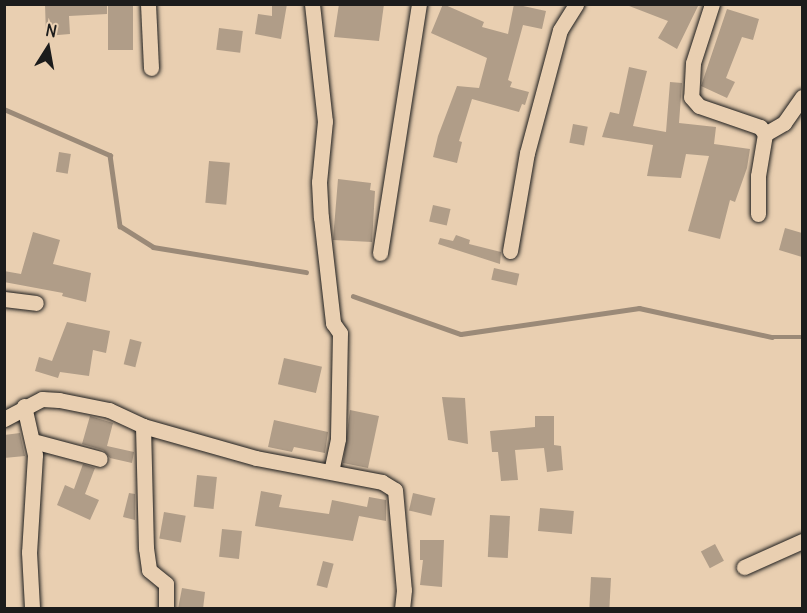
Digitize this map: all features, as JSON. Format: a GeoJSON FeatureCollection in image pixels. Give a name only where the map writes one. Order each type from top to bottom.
{"type":"FeatureCollection","features":[{"type":"Feature","properties":{"kind":"street"},"geometry":{"type":"LineString","coordinates":[[148,4],[151,68]]}},
{"type":"Feature","properties":{"kind":"street"},"geometry":{"type":"LineString","coordinates":[[312,4],[325,121],[319,182],[321,217],[333,323],[340,333],[338,439],[331,471]]}},
{"type":"Feature","properties":{"kind":"street"},"geometry":{"type":"LineString","coordinates":[[380,253],[419,4]]}},
{"type":"Feature","properties":{"kind":"street"},"geometry":{"type":"LineString","coordinates":[[510,251],[527,153],[560,30],[576,4]]}},
{"type":"Feature","properties":{"kind":"street"},"geometry":{"type":"LineString","coordinates":[[712,4],[693,63],[692,97],[699,106],[760,127],[765,134],[758,176],[758,214]]}},
{"type":"Feature","properties":{"kind":"street"},"geometry":{"type":"LineString","coordinates":[[765,134],[784,123],[802,97]]}},
{"type":"Feature","properties":{"kind":"street"},"geometry":{"type":"LineString","coordinates":[[4,299],[36,303]]}},
{"type":"Feature","properties":{"kind":"street"},"geometry":{"type":"LineString","coordinates":[[4,419],[24,406],[42,399],[59,400],[109,410],[143,426],[256,458],[382,482],[395,490],[404,590],[402,609]]}},
{"type":"Feature","properties":{"kind":"street"},"geometry":{"type":"LineString","coordinates":[[24,406],[33,441],[35,498],[29,562],[32,609]]}},
{"type":"Feature","properties":{"kind":"street"},"geometry":{"type":"LineString","coordinates":[[143,426],[146,548],[149,570],[166,584],[166,609]]}},
{"type":"Feature","properties":{"kind":"street"},"geometry":{"type":"LineString","coordinates":[[33,441],[100,459]]}},
{"type":"Feature","properties":{"kind":"street"},"geometry":{"type":"LineString","coordinates":[[744,567],[802,541]]}},
{"type":"Feature","properties":{"kind":"building"},"geometry":{"type":"Polygon","coordinates":[[[45,4],[107,4],[107,14],[69,16],[70,34],[46,36],[45,4]]]}},
{"type":"Feature","properties":{"kind":"building"},"geometry":{"type":"Polygon","coordinates":[[[108,4],[133,4],[133,50],[108,50],[108,4]]]}},
{"type":"Feature","properties":{"kind":"building"},"geometry":{"type":"Polygon","coordinates":[[[272,4],[287,4],[281,39],[255,34],[258,14],[272,16],[272,4]]]}},
{"type":"Feature","properties":{"kind":"building"},"geometry":{"type":"Polygon","coordinates":[[[339,4],[384,4],[379,41],[334,37],[339,4]]]}},
{"type":"Feature","properties":{"kind":"building"},"geometry":{"type":"Polygon","coordinates":[[[443,4],[484,22],[482,27],[508,34],[514,4],[546,11],[542,29],[523,25],[508,80],[512,82],[510,87],[529,92],[525,105],[522,104],[519,112],[472,99],[459,141],[462,142],[457,163],[433,157],[438,136],[457,86],[479,88],[487,58],[431,33],[443,4]]]}},
{"type":"Feature","properties":{"kind":"building"},"geometry":{"type":"Polygon","coordinates":[[[624,4],[699,4],[677,49],[658,38],[668,21],[624,4]]]}},
{"type":"Feature","properties":{"kind":"building"},"geometry":{"type":"Polygon","coordinates":[[[727,9],[759,19],[753,40],[742,37],[726,78],[735,82],[727,98],[701,86],[727,9]]]}},
{"type":"Feature","properties":{"kind":"building"},"geometry":{"type":"Polygon","coordinates":[[[219,28],[243,31],[240,53],[216,50],[219,28]]]}},
{"type":"Feature","properties":{"kind":"building"},"geometry":{"type":"Polygon","coordinates":[[[629,67],[647,71],[633,126],[666,132],[670,82],[682,83],[679,123],[716,127],[714,144],[750,149],[747,168],[735,202],[730,200],[720,239],[688,231],[709,156],[686,154],[681,178],[647,176],[653,145],[602,137],[610,112],[619,114],[629,67]]]}},
{"type":"Feature","properties":{"kind":"building"},"geometry":{"type":"Polygon","coordinates":[[[573,124],[588,127],[584,146],[569,143],[573,124]]]}},
{"type":"Feature","properties":{"kind":"building"},"geometry":{"type":"Polygon","coordinates":[[[59,152],[71,154],[68,174],[56,172],[59,152]]]}},
{"type":"Feature","properties":{"kind":"building"},"geometry":{"type":"Polygon","coordinates":[[[209,161],[230,163],[226,205],[205,203],[209,161]]]}},
{"type":"Feature","properties":{"kind":"building"},"geometry":{"type":"Polygon","coordinates":[[[338,179],[371,183],[370,190],[375,191],[372,242],[333,240],[338,179]]]}},
{"type":"Feature","properties":{"kind":"building"},"geometry":{"type":"Polygon","coordinates":[[[433,205],[451,209],[447,226],[429,222],[433,205]]]}},
{"type":"Feature","properties":{"kind":"building"},"geometry":{"type":"Polygon","coordinates":[[[785,228],[802,233],[802,257],[779,250],[785,228]]]}},
{"type":"Feature","properties":{"kind":"building"},"geometry":{"type":"Polygon","coordinates":[[[33,232],[60,240],[53,264],[91,273],[86,302],[62,296],[63,293],[4,282],[4,271],[21,274],[33,232]]]}},
{"type":"Feature","properties":{"kind":"building"},"geometry":{"type":"Polygon","coordinates":[[[456,235],[470,240],[469,244],[501,252],[500,264],[438,244],[440,238],[453,241],[456,235]]]}},
{"type":"Feature","properties":{"kind":"building"},"geometry":{"type":"Polygon","coordinates":[[[494,268],[519,274],[517,286],[491,280],[494,268]]]}},
{"type":"Feature","properties":{"kind":"building"},"geometry":{"type":"Polygon","coordinates":[[[67,322],[110,331],[106,353],[93,350],[89,376],[60,372],[58,378],[35,371],[39,357],[52,361],[67,322]]]}},
{"type":"Feature","properties":{"kind":"building"},"geometry":{"type":"Polygon","coordinates":[[[130,339],[142,342],[135,367],[124,364],[130,339]]]}},
{"type":"Feature","properties":{"kind":"building"},"geometry":{"type":"Polygon","coordinates":[[[284,358],[322,367],[316,393],[278,384],[284,358]]]}},
{"type":"Feature","properties":{"kind":"building"},"geometry":{"type":"Polygon","coordinates":[[[442,397],[465,398],[468,444],[448,440],[442,397]]]}},
{"type":"Feature","properties":{"kind":"building"},"geometry":{"type":"Polygon","coordinates":[[[350,410],[379,416],[368,468],[343,463],[350,410]]]}},
{"type":"Feature","properties":{"kind":"building"},"geometry":{"type":"Polygon","coordinates":[[[90,416],[113,423],[107,446],[134,452],[132,463],[110,458],[103,450],[82,444],[90,416]]]}},
{"type":"Feature","properties":{"kind":"building"},"geometry":{"type":"Polygon","coordinates":[[[535,416],[554,416],[554,445],[561,446],[563,470],[547,472],[544,448],[515,450],[518,480],[501,481],[498,452],[492,452],[490,431],[535,427],[535,416]]]}},
{"type":"Feature","properties":{"kind":"building"},"geometry":{"type":"Polygon","coordinates":[[[274,420],[328,432],[325,453],[294,447],[292,452],[268,447],[274,420]]]}},
{"type":"Feature","properties":{"kind":"building"},"geometry":{"type":"Polygon","coordinates":[[[20,433],[25,456],[4,458],[4,435],[20,433]]]}},
{"type":"Feature","properties":{"kind":"building"},"geometry":{"type":"Polygon","coordinates":[[[83,464],[95,468],[85,494],[99,500],[90,520],[57,505],[65,485],[74,489],[83,464]]]}},
{"type":"Feature","properties":{"kind":"building"},"geometry":{"type":"Polygon","coordinates":[[[197,475],[217,477],[214,509],[194,507],[197,475]]]}},
{"type":"Feature","properties":{"kind":"building"},"geometry":{"type":"Polygon","coordinates":[[[261,491],[282,495],[279,507],[329,514],[332,500],[367,507],[369,497],[386,500],[386,521],[359,516],[353,541],[255,526],[261,491]]]}},
{"type":"Feature","properties":{"kind":"building"},"geometry":{"type":"Polygon","coordinates":[[[129,493],[135,494],[135,520],[123,517],[129,493]]]}},
{"type":"Feature","properties":{"kind":"building"},"geometry":{"type":"Polygon","coordinates":[[[413,493],[435,498],[431,516],[409,511],[413,493]]]}},
{"type":"Feature","properties":{"kind":"building"},"geometry":{"type":"Polygon","coordinates":[[[540,508],[574,511],[572,534],[538,531],[540,508]]]}},
{"type":"Feature","properties":{"kind":"building"},"geometry":{"type":"Polygon","coordinates":[[[164,512],[186,516],[181,542],[159,539],[164,512]]]}},
{"type":"Feature","properties":{"kind":"building"},"geometry":{"type":"Polygon","coordinates":[[[490,515],[510,516],[508,558],[488,557],[490,515]]]}},
{"type":"Feature","properties":{"kind":"building"},"geometry":{"type":"Polygon","coordinates":[[[222,529],[242,531],[239,559],[219,557],[222,529]]]}},
{"type":"Feature","properties":{"kind":"building"},"geometry":{"type":"Polygon","coordinates":[[[420,540],[444,540],[442,587],[420,585],[423,560],[420,560],[420,540]]]}},
{"type":"Feature","properties":{"kind":"building"},"geometry":{"type":"Polygon","coordinates":[[[715,544],[724,561],[710,568],[701,552],[715,544]]]}},
{"type":"Feature","properties":{"kind":"building"},"geometry":{"type":"Polygon","coordinates":[[[323,561],[334,564],[327,588],[317,585],[323,561]]]}},
{"type":"Feature","properties":{"kind":"building"},"geometry":{"type":"Polygon","coordinates":[[[591,577],[611,578],[609,608],[589,608],[591,577]]]}},
{"type":"Feature","properties":{"kind":"building"},"geometry":{"type":"Polygon","coordinates":[[[182,588],[205,592],[203,609],[178,609],[182,588]]]}},
{"type":"Feature","properties":{"kind":"waterway"},"geometry":{"type":"LineString","coordinates":[[4,109],[110,155],[120,226],[153,247],[306,272]]}},
{"type":"Feature","properties":{"kind":"waterway"},"geometry":{"type":"LineString","coordinates":[[353,296],[461,334],[639,308],[772,337],[802,337]]}}]}
